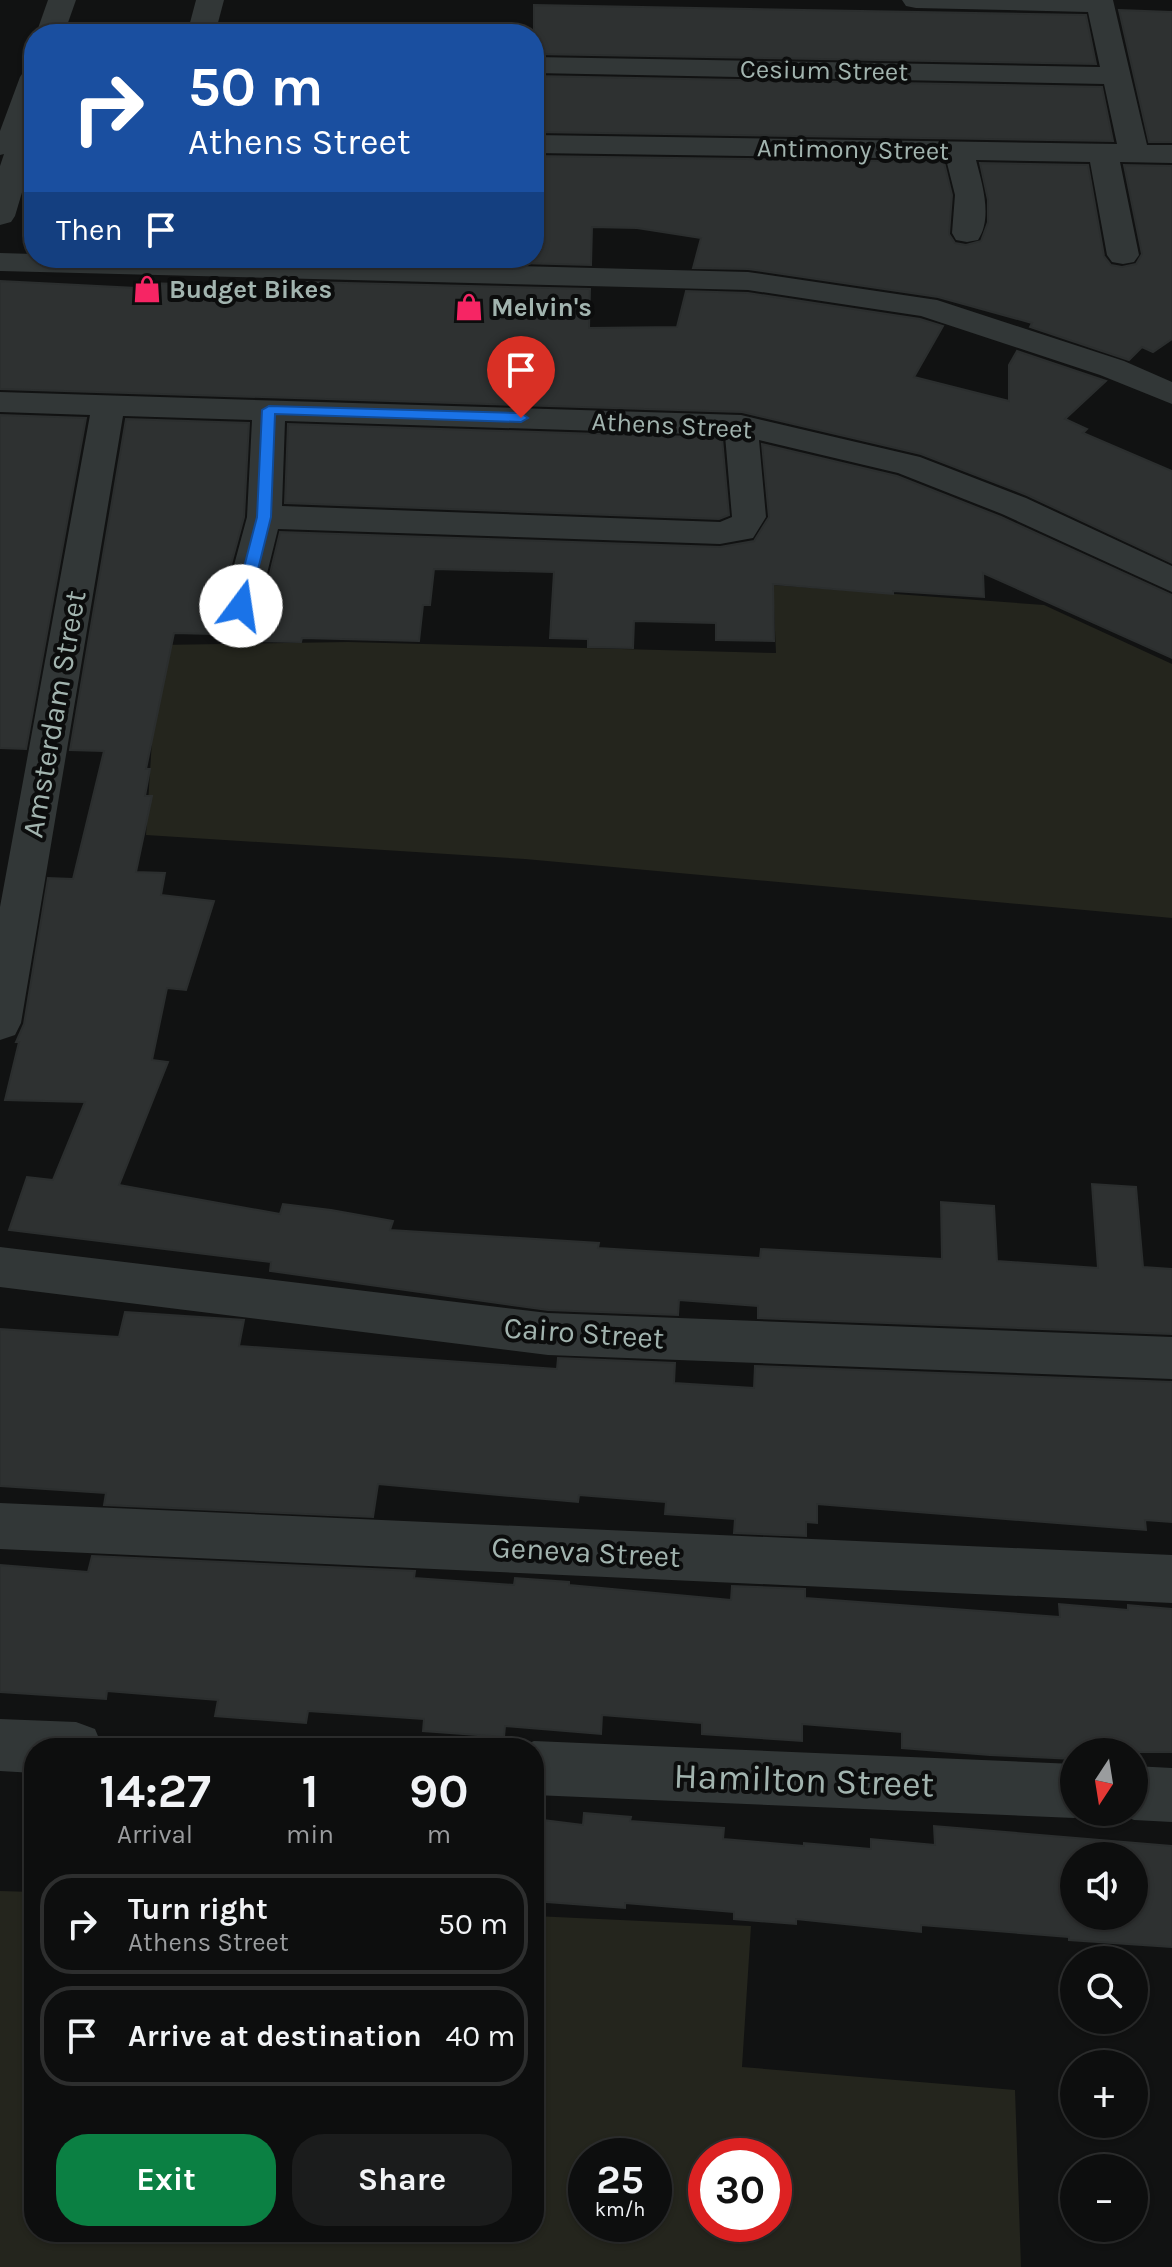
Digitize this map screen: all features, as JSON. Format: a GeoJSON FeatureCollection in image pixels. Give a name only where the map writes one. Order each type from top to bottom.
{"type":"FeatureCollection","features":[{"type":"Feature","properties":{"kind":"street"},"geometry":{"type":"LineString","coordinates":[[54,24],[62,0]]}},
{"type":"Feature","properties":{"kind":"street"},"geometry":{"type":"LineString","coordinates":[[204,24],[210,0]]}},
{"type":"Feature","properties":{"kind":"street"},"geometry":{"type":"LineString","coordinates":[[916,0],[1100,2],[1134,153]]}},
{"type":"Feature","properties":{"kind":"street","name":"Cesium Street"},"geometry":{"type":"LineString","coordinates":[[544,65],[1115,76]]}},
{"type":"Feature","properties":{"kind":"street"},"geometry":{"type":"LineString","coordinates":[[0,216],[20,149],[12,138],[24,105]]}},
{"type":"Feature","properties":{"kind":"street","name":"Antimony Street"},"geometry":{"type":"LineString","coordinates":[[544,144],[1172,154]]}},
{"type":"Feature","properties":{"kind":"street"},"geometry":{"type":"LineString","coordinates":[[959,151],[970,195],[967,233]]}},
{"type":"Feature","properties":{"kind":"street"},"geometry":{"type":"LineString","coordinates":[[1103,153],[1123,255]]}},
{"type":"Feature","properties":{"kind":"street"},"geometry":{"type":"LineString","coordinates":[[0,262],[24,263]]}},
{"type":"Feature","properties":{"kind":"street"},"geometry":{"type":"LineString","coordinates":[[236,268],[748,281],[926,307],[1112,368],[1172,394]]}},
{"type":"Feature","properties":{"kind":"street","name":"Athens Street"},"geometry":{"type":"LineString","coordinates":[[0,402],[741,425],[908,465],[1014,506],[1172,580]]}},
{"type":"Feature","properties":{"kind":"street","name":"Amsterdam Street"},"geometry":{"type":"LineString","coordinates":[[0,1023],[108,405]]}},
{"type":"Feature","properties":{"kind":"street"},"geometry":{"type":"LineString","coordinates":[[241,606],[264,517],[269,410]]}},
{"type":"Feature","properties":{"kind":"street"},"geometry":{"type":"LineString","coordinates":[[264,517],[720,533],[741,530],[749,517],[741,425]]}},
{"type":"Feature","properties":{"kind":"street","name":"Cairo Street"},"geometry":{"type":"LineString","coordinates":[[0,1267],[548,1334],[1172,1358]]}},
{"type":"Feature","properties":{"kind":"street","name":"Geneva Street"},"geometry":{"type":"LineString","coordinates":[[0,1526],[1172,1579]]}},
{"type":"Feature","properties":{"kind":"street"},"geometry":{"type":"LineString","coordinates":[[0,1745],[24,1746]]}},
{"type":"Feature","properties":{"kind":"street","name":"Hamilton Street"},"geometry":{"type":"LineString","coordinates":[[544,1768],[1060,1790]]}},
{"type":"Feature","properties":{"kind":"street"},"geometry":{"type":"LineString","coordinates":[[1148,1794],[1172,1795]]}},
{"type":"Feature","properties":{"kind":"shaded area"},"geometry":{"type":"Polygon","coordinates":[[[773,585],[1044,605],[1172,664],[1172,918],[525,859],[146,835],[158,645],[348,642],[776,653],[773,585]]]}},
{"type":"Feature","properties":{"kind":"shaded area"},"geometry":{"type":"Polygon","coordinates":[[[0,1891],[24,1892],[24,2242],[544,2242],[544,1916],[751,1926],[742,2067],[1015,2090],[1021,2267],[0,2267],[0,1891]]]}},
{"type":"Feature","properties":{"kind":"building"},"geometry":{"type":"Polygon","coordinates":[[[534,5],[1086,15],[1096,64],[544,54],[544,24],[534,24],[534,5]]]}},
{"type":"Feature","properties":{"kind":"building"},"geometry":{"type":"Polygon","coordinates":[[[1119,10],[1172,12],[1172,142],[1149,142],[1119,10]]]}},
{"type":"Feature","properties":{"kind":"building"},"geometry":{"type":"Polygon","coordinates":[[[544,76],[1102,87],[1113,141],[544,132],[544,76]]]}},
{"type":"Feature","properties":{"kind":"building"},"geometry":{"type":"Polygon","coordinates":[[[544,156],[944,162],[952,195],[949,234],[955,243],[966,245],[981,241],[988,222],[988,200],[980,163],[1088,165],[1104,256],[1111,265],[1122,267],[1136,264],[1142,254],[1124,165],[1172,166],[1172,339],[1153,352],[1142,347],[1129,360],[1030,327],[1032,323],[938,297],[748,269],[693,268],[701,238],[637,228],[592,227],[591,265],[544,264],[544,156]]]}},
{"type":"Feature","properties":{"kind":"building"},"geometry":{"type":"Polygon","coordinates":[[[0,281],[137,288],[138,283],[185,284],[181,299],[303,300],[306,282],[590,289],[589,328],[677,327],[686,291],[748,293],[920,319],[943,326],[914,377],[1009,401],[1009,365],[1017,351],[1106,381],[1065,419],[1087,429],[1083,433],[1172,471],[1172,563],[1027,495],[921,454],[742,412],[0,389],[0,281]]]}},
{"type":"Feature","properties":{"kind":"building"},"geometry":{"type":"Polygon","coordinates":[[[0,415],[86,418],[26,749],[0,748],[0,415]]]}},
{"type":"Feature","properties":{"kind":"building"},"geometry":{"type":"Polygon","coordinates":[[[126,419],[249,423],[244,517],[220,605],[225,616],[240,621],[255,618],[262,607],[280,532],[720,547],[754,541],[769,517],[762,444],[897,476],[1001,517],[1172,595],[1172,658],[983,573],[984,597],[893,591],[893,594],[773,584],[774,641],[716,640],[716,623],[634,621],[633,648],[588,647],[588,639],[550,638],[554,572],[434,569],[430,605],[423,605],[419,641],[302,638],[301,642],[252,641],[253,635],[174,633],[146,769],[150,769],[145,796],[152,796],[136,872],[165,873],[161,895],[214,901],[186,990],[167,988],[152,1060],[168,1062],[119,1185],[280,1214],[283,1204],[331,1210],[393,1221],[390,1230],[599,1243],[598,1248],[760,1258],[761,1249],[942,1259],[941,1202],[994,1206],[997,1261],[1098,1268],[1092,1184],[1136,1187],[1143,1267],[1172,1269],[1172,1334],[758,1318],[758,1306],[679,1300],[678,1315],[548,1310],[270,1271],[271,1262],[9,1230],[27,1177],[53,1180],[85,1102],[5,1100],[19,1042],[16,1042],[24,1024],[48,878],[73,879],[104,751],[70,750],[126,419]]]}},
{"type":"Feature","properties":{"kind":"building"},"geometry":{"type":"Polygon","coordinates":[[[288,424],[722,438],[729,515],[719,519],[285,503],[288,424]]]}},
{"type":"Feature","properties":{"kind":"building"},"geometry":{"type":"Polygon","coordinates":[[[125,1312],[244,1320],[239,1346],[557,1369],[558,1358],[675,1363],[674,1383],[754,1388],[755,1366],[1172,1382],[1172,1522],[1145,1520],[1146,1530],[817,1504],[817,1523],[806,1522],[806,1536],[734,1533],[735,1519],[665,1514],[666,1502],[579,1495],[578,1502],[378,1484],[373,1517],[104,1505],[106,1493],[0,1486],[0,1329],[119,1337],[125,1312]]]}},
{"type":"Feature","properties":{"kind":"building"},"geometry":{"type":"Polygon","coordinates":[[[92,1556],[415,1571],[414,1578],[514,1585],[515,1578],[731,1600],[732,1586],[805,1589],[805,1598],[1060,1617],[1059,1604],[1128,1610],[1128,1605],[1172,1609],[1172,1752],[1148,1752],[1148,1738],[1060,1738],[1060,1758],[990,1755],[902,1748],[902,1732],[802,1724],[802,1741],[702,1734],[702,1723],[602,1715],[601,1734],[505,1726],[504,1737],[423,1731],[424,1719],[308,1711],[306,1723],[215,1716],[218,1700],[107,1691],[106,1699],[0,1692],[0,1565],[88,1572],[92,1556]]]}},
{"type":"Feature","properties":{"kind":"building"},"geometry":{"type":"Polygon","coordinates":[[[584,1813],[631,1817],[630,1821],[724,1828],[723,1839],[804,1846],[804,1843],[871,1849],[871,1839],[935,1845],[934,1826],[1124,1842],[1060,1842],[1060,1930],[1148,1930],[1148,1844],[1172,1846],[1172,1947],[921,1925],[921,1932],[796,1919],[796,1924],[734,1919],[734,1912],[625,1903],[625,1908],[544,1902],[544,1820],[583,1825],[584,1813]]]}},
{"type":"Feature","properties":{"kind":"place","name":"Budget Bikes"},"geometry":{"type":"Point","coordinates":[147,289]}},
{"type":"Feature","properties":{"kind":"place","name":"Melvin's"},"geometry":{"type":"Point","coordinates":[469,307]}},
{"type":"Feature","properties":{"kind":"route"},"geometry":{"type":"LineString","coordinates":[[241,606],[264,517],[269,410],[521,418]]}}]}
